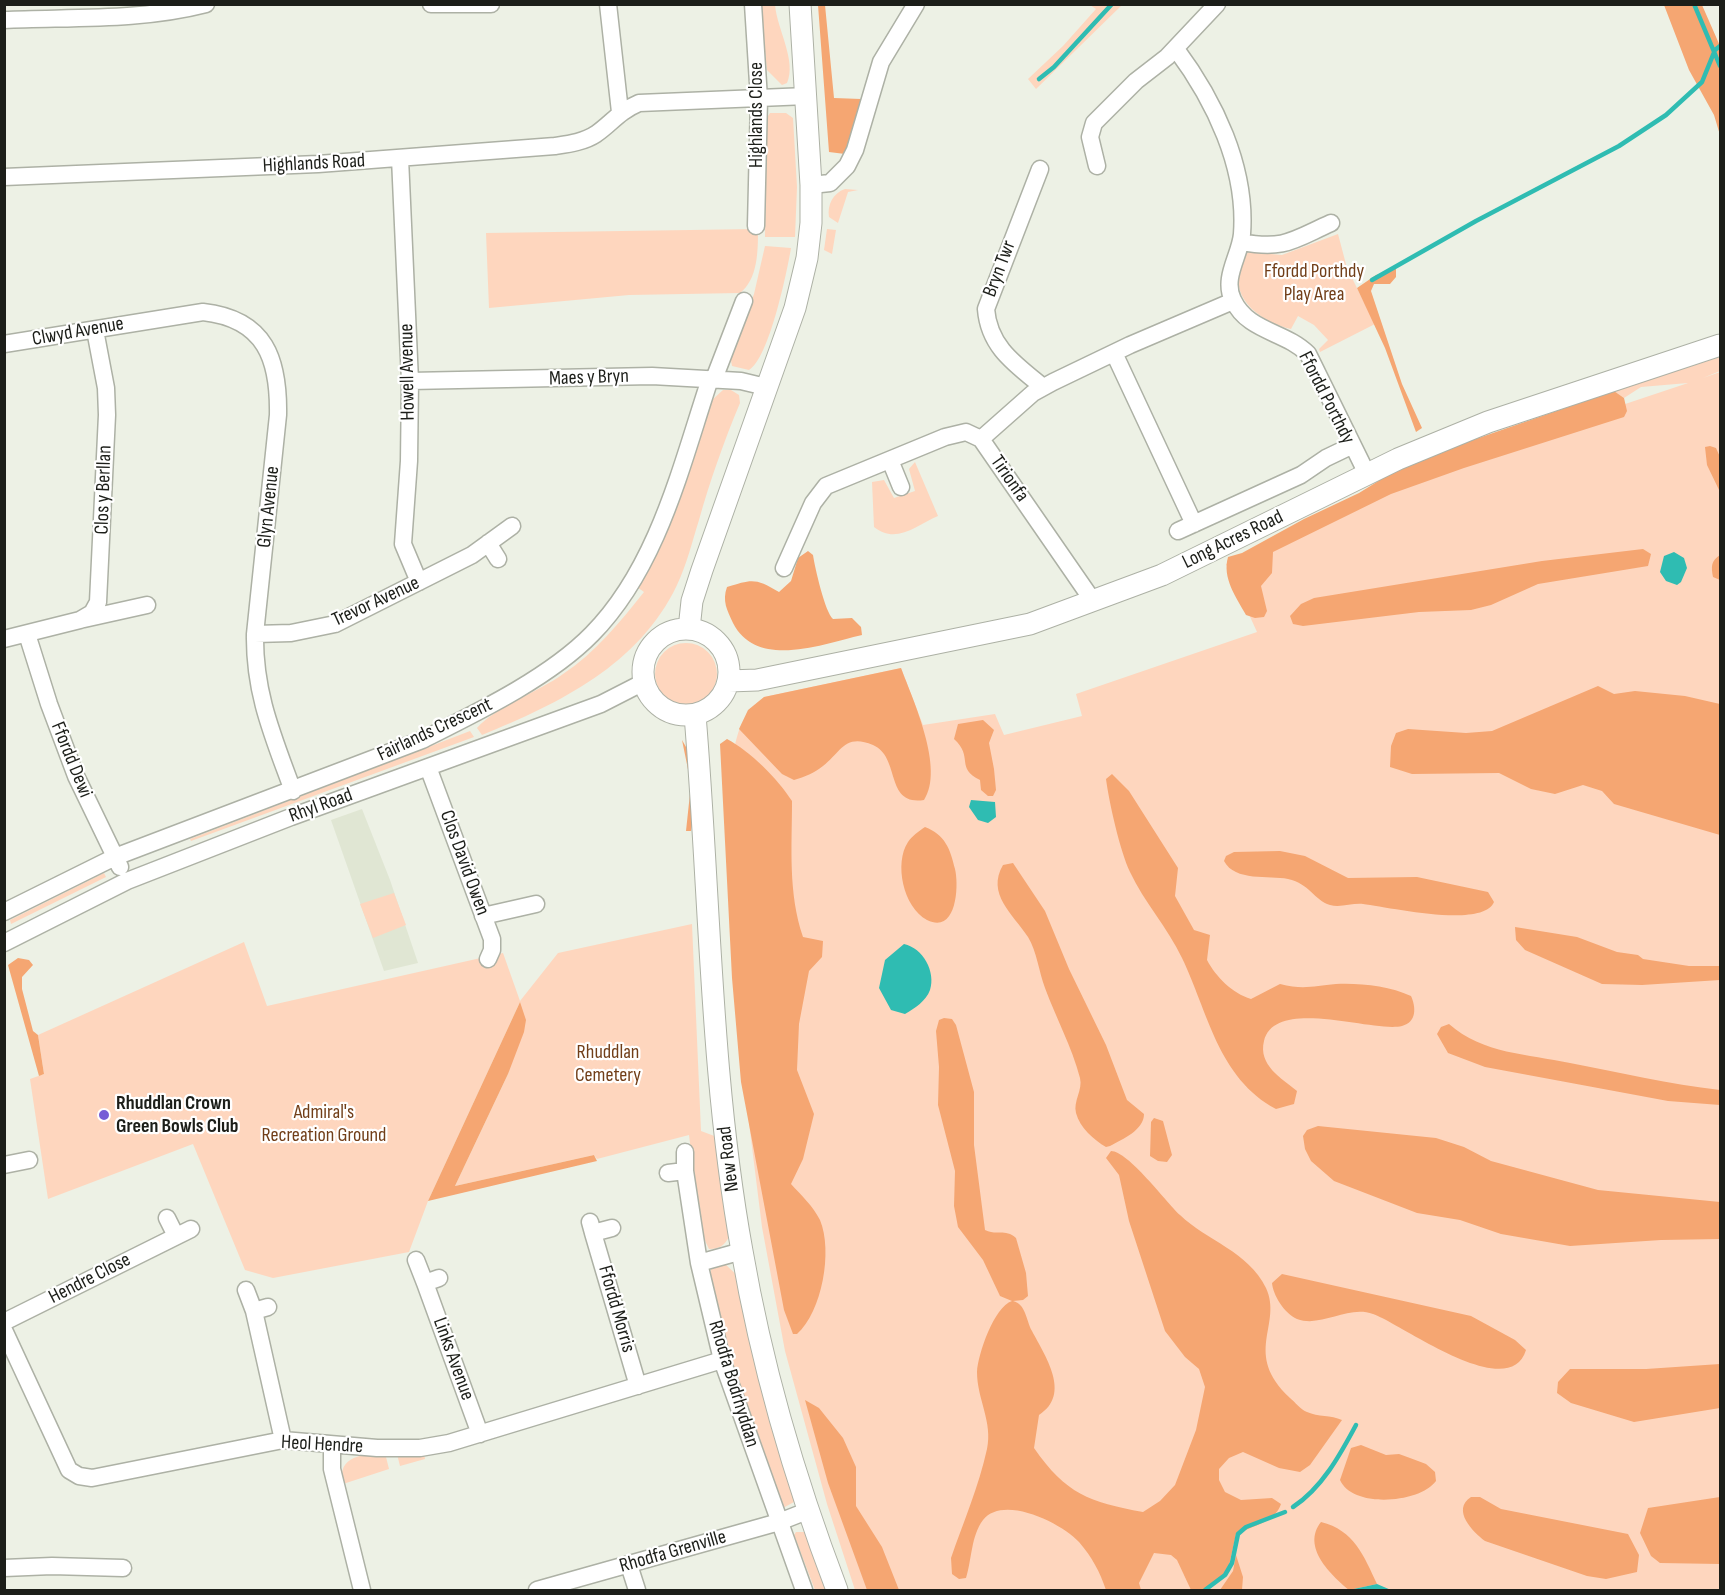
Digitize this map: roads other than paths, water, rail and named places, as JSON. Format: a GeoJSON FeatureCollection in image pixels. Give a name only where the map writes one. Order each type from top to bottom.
{"type":"FeatureCollection","features":[{"type":"Feature","properties":{"kind":"main road"},"geometry":{"type":"LineString","coordinates":[[689,629],[692,601],[795,308],[807,258],[811,223],[811,186],[800,4]]}},
{"type":"Feature","properties":{"kind":"main road","name":"Long Acres Road"},"geometry":{"type":"LineString","coordinates":[[729,681],[765,679],[1022,626],[1162,575],[1367,474],[1488,422],[1720,345]]}},
{"type":"Feature","properties":{"kind":"main road"},"geometry":{"type":"LineString","coordinates":[[689,629],[709,636],[720,646],[729,666],[729,681],[724,694],[714,705],[694,715],[680,715],[662,708],[651,698],[644,682],[643,667],[649,651],[659,639],[675,631],[689,629]]}},
{"type":"Feature","properties":{"kind":"main road","name":"New Road"},"geometry":{"type":"LineString","coordinates":[[694,715],[726,1135],[741,1251],[762,1351],[807,1511],[837,1590]]}},
{"type":"Feature","properties":{"kind":"street"},"geometry":{"type":"LineString","coordinates":[[4,20],[30,12],[140,15],[175,12],[206,4]]}},
{"type":"Feature","properties":{"kind":"street"},"geometry":{"type":"LineString","coordinates":[[430,4],[492,4]]}},
{"type":"Feature","properties":{"kind":"street"},"geometry":{"type":"LineString","coordinates":[[608,4],[617,114],[639,103],[807,96]]}},
{"type":"Feature","properties":{"kind":"street","name":"Highlands Close"},"geometry":{"type":"LineString","coordinates":[[753,4],[759,99],[756,226]]}},
{"type":"Feature","properties":{"kind":"street"},"geometry":{"type":"LineString","coordinates":[[811,186],[830,183],[847,166],[855,150],[881,62],[916,4]]}},
{"type":"Feature","properties":{"kind":"street"},"geometry":{"type":"LineString","coordinates":[[1097,166],[1090,137],[1094,123],[1136,81],[1176,49],[1217,4]]}},
{"type":"Feature","properties":{"kind":"street"},"geometry":{"type":"LineString","coordinates":[[981,439],[1002,419],[1043,387],[1114,352],[1233,301],[1230,275],[1241,242],[1240,192],[1228,143],[1203,88],[1176,49]]}},
{"type":"Feature","properties":{"kind":"street","name":"Highlands Road"},"geometry":{"type":"LineString","coordinates":[[4,177],[146,173],[400,158],[575,142],[596,134],[617,114]]}},
{"type":"Feature","properties":{"kind":"street","name":"Howell Avenue"},"geometry":{"type":"LineString","coordinates":[[400,158],[410,381],[409,462],[403,544],[420,582]]}},
{"type":"Feature","properties":{"kind":"street","name":"Bryn Twr"},"geometry":{"type":"LineString","coordinates":[[1040,168],[986,309],[987,327],[994,340],[1009,358],[1043,387]]}},
{"type":"Feature","properties":{"kind":"street"},"geometry":{"type":"LineString","coordinates":[[1241,242],[1270,247],[1281,246],[1331,223]]}},
{"type":"Feature","properties":{"kind":"street","name":"Fairlands Crescent"},"geometry":{"type":"LineString","coordinates":[[4,912],[115,857],[422,740],[470,717],[556,663],[591,635],[616,605],[637,571],[657,530],[712,379],[744,301]]}},
{"type":"Feature","properties":{"kind":"street","name":"Ffordd Porthdy"},"geometry":{"type":"LineString","coordinates":[[1233,301],[1242,314],[1255,325],[1298,343],[1308,354],[1351,446],[1367,474]]}},
{"type":"Feature","properties":{"kind":"street","name":"Glyn Avenue"},"geometry":{"type":"LineString","coordinates":[[151,319],[203,312],[218,314],[256,334],[275,366],[278,382],[278,415],[255,634],[255,668],[266,717],[293,791]]}},
{"type":"Feature","properties":{"kind":"street","name":"Clwyd Avenue"},"geometry":{"type":"LineString","coordinates":[[4,344],[151,319]]}},
{"type":"Feature","properties":{"kind":"street","name":"Clos y Berllan"},"geometry":{"type":"LineString","coordinates":[[80,620],[92,613],[95,608],[101,584],[107,415],[106,388],[95,330]]}},
{"type":"Feature","properties":{"kind":"street"},"geometry":{"type":"LineString","coordinates":[[1114,352],[1194,524]]}},
{"type":"Feature","properties":{"kind":"street","name":"Maes y Bryn"},"geometry":{"type":"LineString","coordinates":[[410,381],[652,376],[741,381],[766,387]]}},
{"type":"Feature","properties":{"kind":"street","name":"Tirionfa"},"geometry":{"type":"LineString","coordinates":[[784,568],[808,511],[826,486],[956,433],[974,434],[981,439],[1093,601]]}},
{"type":"Feature","properties":{"kind":"street"},"geometry":{"type":"LineString","coordinates":[[1178,531],[1301,476],[1326,458],[1351,446]]}},
{"type":"Feature","properties":{"kind":"street"},"geometry":{"type":"LineString","coordinates":[[890,460],[902,487]]}},
{"type":"Feature","properties":{"kind":"street","name":"Trevor Avenue"},"geometry":{"type":"LineString","coordinates":[[255,634],[291,633],[335,624],[420,582],[488,543],[512,526]]}},
{"type":"Feature","properties":{"kind":"street"},"geometry":{"type":"LineString","coordinates":[[488,543],[498,559]]}},
{"type":"Feature","properties":{"kind":"street"},"geometry":{"type":"LineString","coordinates":[[4,639],[147,605]]}},
{"type":"Feature","properties":{"kind":"street","name":"Ffordd Dewi"},"geometry":{"type":"LineString","coordinates":[[27,634],[49,704],[76,776],[127,881]]}},
{"type":"Feature","properties":{"kind":"street","name":"Rhyl Road"},"geometry":{"type":"LineString","coordinates":[[4,943],[127,881],[601,704],[644,682]]}},
{"type":"Feature","properties":{"kind":"street","name":"Clos David Owen"},"geometry":{"type":"LineString","coordinates":[[428,767],[492,939],[492,950],[488,959]]}},
{"type":"Feature","properties":{"kind":"street"},"geometry":{"type":"LineString","coordinates":[[483,916],[536,904]]}},
{"type":"Feature","properties":{"kind":"street","name":"Rhodfa Bodrhyddan"},"geometry":{"type":"LineString","coordinates":[[685,1152],[685,1171],[699,1263],[722,1360],[804,1590]]}},
{"type":"Feature","properties":{"kind":"street"},"geometry":{"type":"LineString","coordinates":[[4,1165],[29,1160]]}},
{"type":"Feature","properties":{"kind":"street"},"geometry":{"type":"LineString","coordinates":[[668,1173],[685,1171]]}},
{"type":"Feature","properties":{"kind":"street","name":"Hendre Close"},"geometry":{"type":"LineString","coordinates":[[4,1322],[183,1232],[167,1218]]}},
{"type":"Feature","properties":{"kind":"street","name":"Ffordd Morris"},"geometry":{"type":"LineString","coordinates":[[612,1228],[592,1227],[638,1386]]}},
{"type":"Feature","properties":{"kind":"street"},"geometry":{"type":"LineString","coordinates":[[699,1263],[741,1251]]}},
{"type":"Feature","properties":{"kind":"street","name":"Links Avenue"},"geometry":{"type":"LineString","coordinates":[[416,1260],[432,1281],[480,1434]]}},
{"type":"Feature","properties":{"kind":"street"},"geometry":{"type":"LineString","coordinates":[[246,1290],[261,1309],[283,1440]]}},
{"type":"Feature","properties":{"kind":"street","name":"Heol Hendre"},"geometry":{"type":"LineString","coordinates":[[4,1330],[69,1470],[79,1476],[100,1477],[283,1440],[332,1446],[420,1448],[480,1434],[722,1360]]}},
{"type":"Feature","properties":{"kind":"street"},"geometry":{"type":"LineString","coordinates":[[332,1446],[332,1469],[362,1590]]}},
{"type":"Feature","properties":{"kind":"street","name":"Rhodfa Grenville"},"geometry":{"type":"LineString","coordinates":[[537,1590],[778,1522],[807,1511]]}},
{"type":"Feature","properties":{"kind":"street"},"geometry":{"type":"LineString","coordinates":[[629,1565],[637,1590]]}},
{"type":"Feature","properties":{"kind":"street"},"geometry":{"type":"LineString","coordinates":[[4,1568],[52,1566],[123,1568]]}},
{"type":"Feature","properties":{"kind":"water"},"geometry":{"type":"Polygon","coordinates":[[[1674,552],[1684,558],[1687,568],[1681,582],[1677,585],[1666,581],[1660,572],[1664,556],[1674,552]]]}},
{"type":"Feature","properties":{"kind":"water"},"geometry":{"type":"Polygon","coordinates":[[[971,800],[995,802],[996,817],[988,823],[978,820],[969,807],[971,800]]]}},
{"type":"Feature","properties":{"kind":"water"},"geometry":{"type":"Polygon","coordinates":[[[904,944],[917,950],[926,962],[931,976],[930,990],[926,998],[905,1014],[891,1010],[879,988],[885,960],[904,944]]]}},
{"type":"Feature","properties":{"kind":"water"},"geometry":{"type":"Polygon","coordinates":[[[1377,1584],[1391,1590],[1349,1590],[1377,1584]]]}},
{"type":"Feature","properties":{"kind":"waterway"},"geometry":{"type":"LineString","coordinates":[[1039,79],[1054,67],[1112,4]]}},
{"type":"Feature","properties":{"kind":"waterway"},"geometry":{"type":"LineString","coordinates":[[1694,4],[1720,66]]}},
{"type":"Feature","properties":{"kind":"waterway"},"geometry":{"type":"LineString","coordinates":[[1372,280],[1476,221],[1619,146],[1666,115],[1702,82],[1715,50],[1720,46]]}},
{"type":"Feature","properties":{"kind":"waterway"},"geometry":{"type":"LineString","coordinates":[[1293,1507],[1321,1481],[1337,1459],[1356,1425]]}},
{"type":"Feature","properties":{"kind":"waterway"},"geometry":{"type":"LineString","coordinates":[[1205,1590],[1225,1575],[1232,1563],[1238,1534],[1246,1527],[1285,1512]]}},
{"type":"Feature","properties":{"kind":"place","name":"Rhuddlan Crown Green Bowls Club"},"geometry":{"type":"Point","coordinates":[104,1115]}},
{"type":"Feature","properties":{"kind":"park label","name":"Ffordd Porthdy Play Area"},"geometry":{"type":"Point","coordinates":[1314,284]}},
{"type":"Feature","properties":{"kind":"park label","name":"Rhuddlan Cemetery"},"geometry":{"type":"Point","coordinates":[608,1064]}},
{"type":"Feature","properties":{"kind":"park label","name":"Admiral's Recreation Ground"},"geometry":{"type":"Point","coordinates":[324,1124]}}]}
